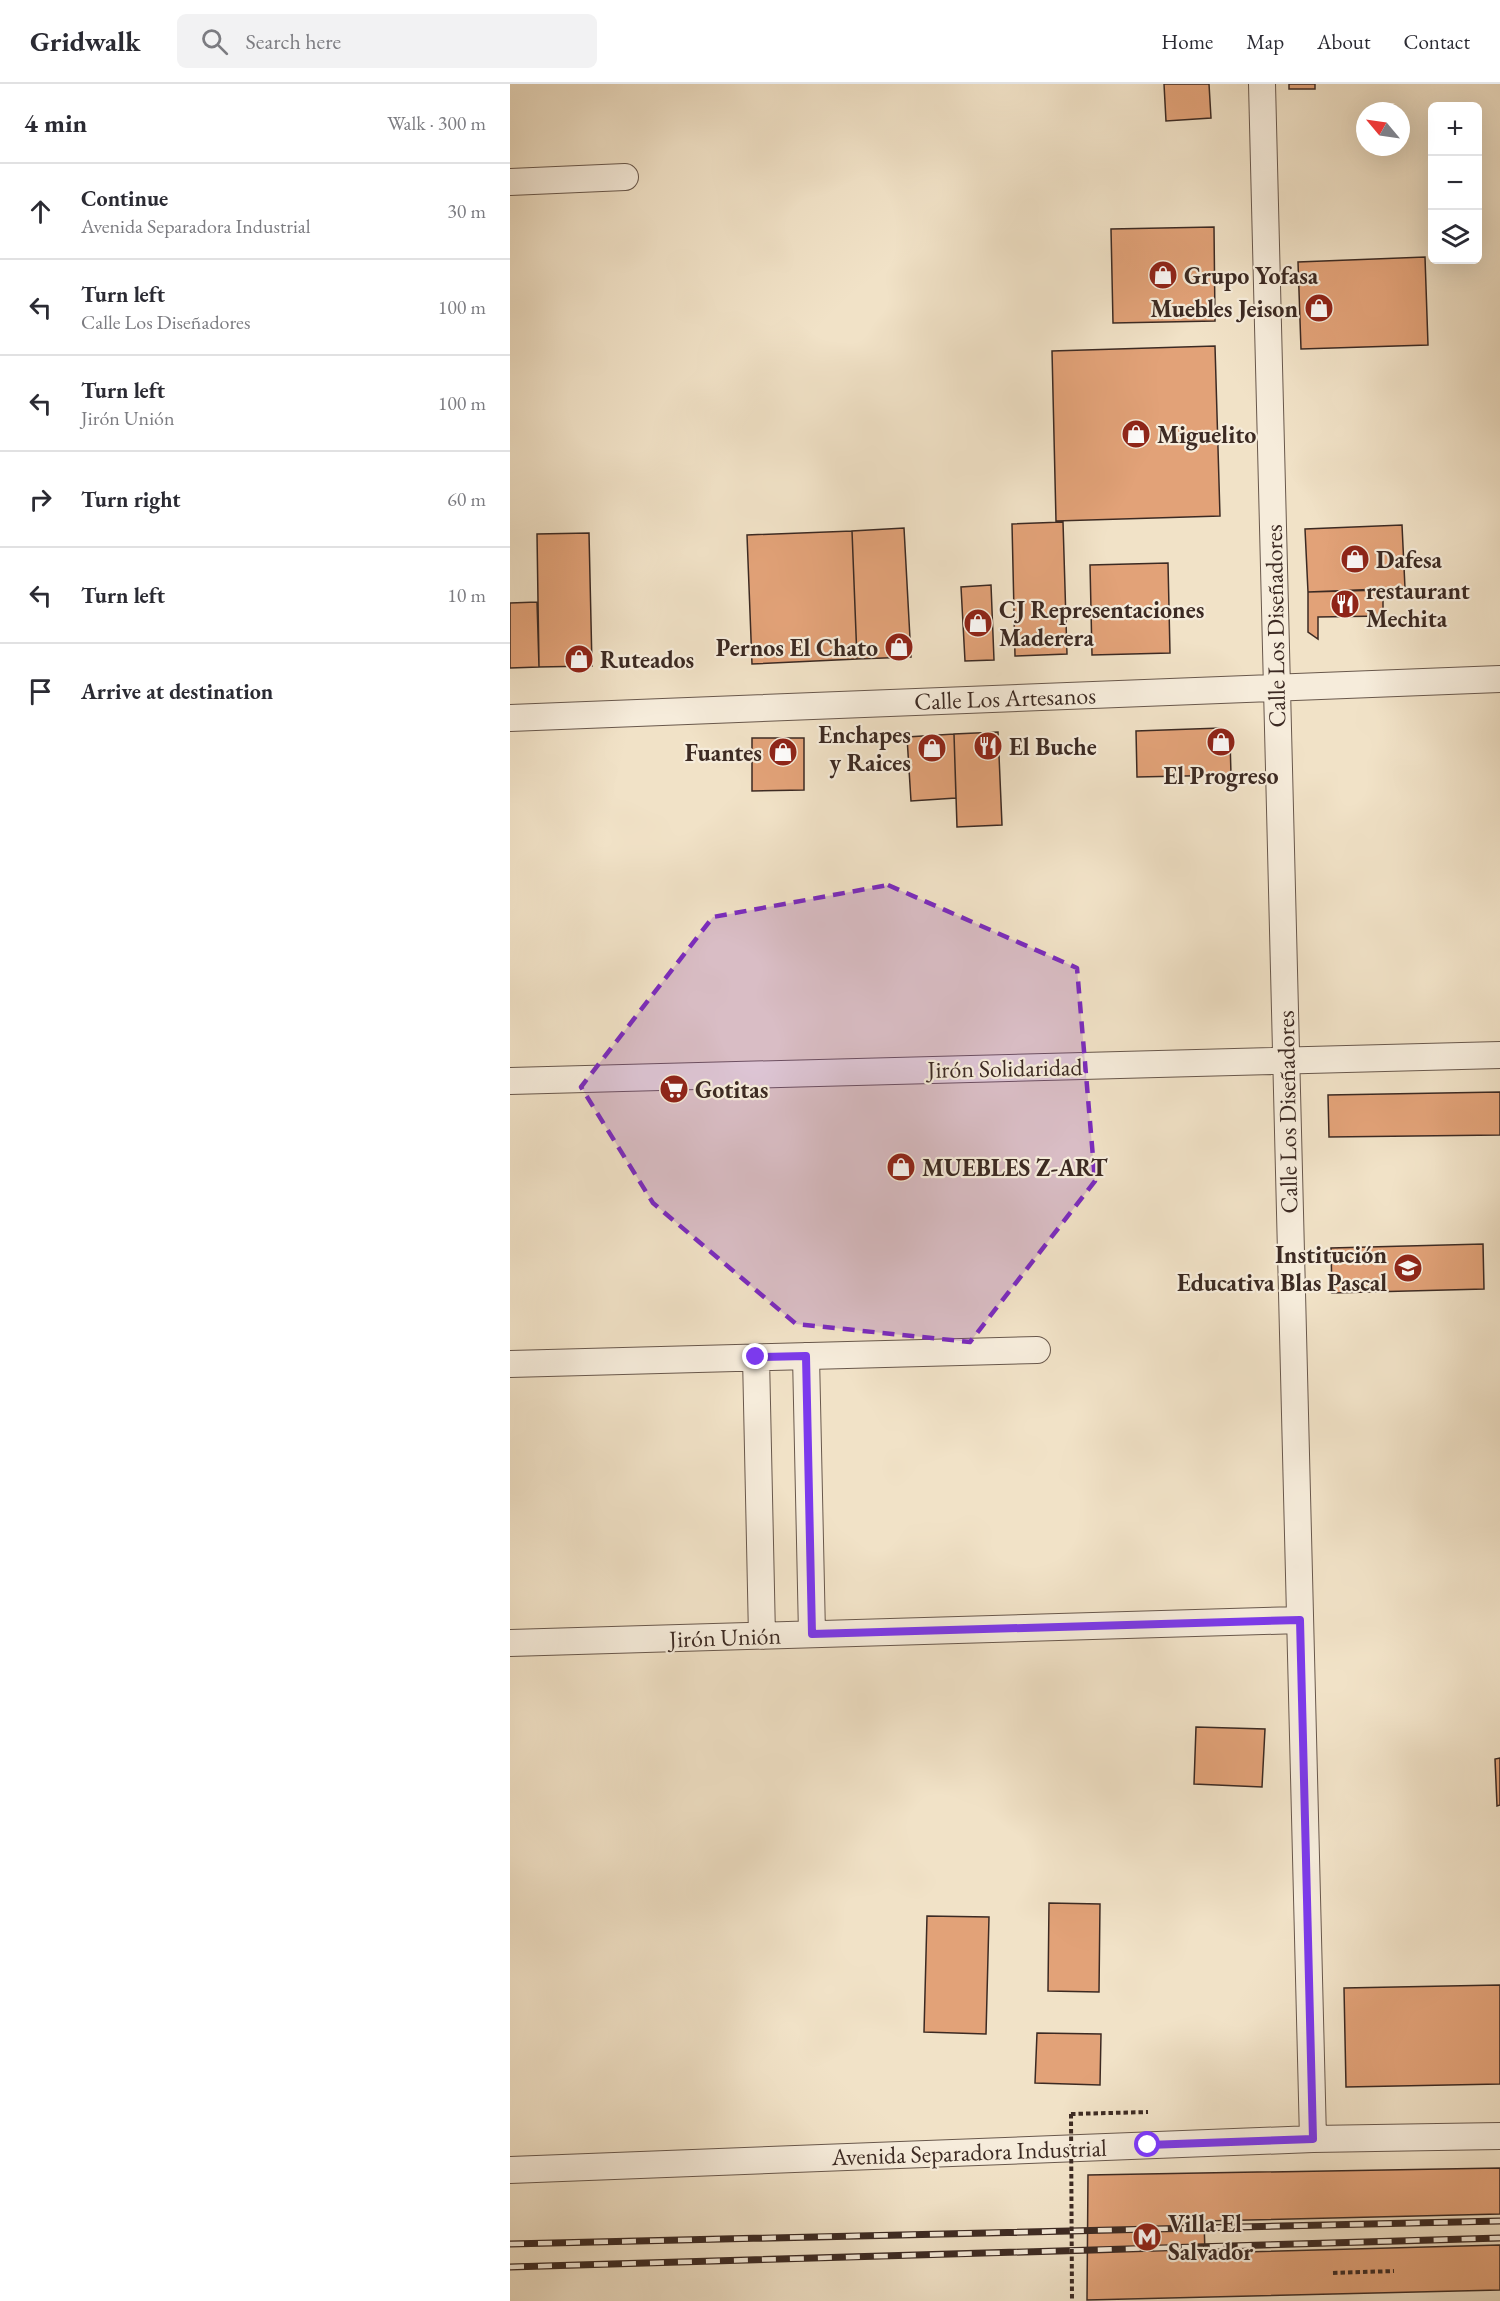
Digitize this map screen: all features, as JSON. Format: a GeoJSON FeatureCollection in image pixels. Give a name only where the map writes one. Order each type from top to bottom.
{"type":"FeatureCollection","features":[{"type":"Feature","properties":{"kind":"street","name":"Calle Los Diseñadores"},"geometry":{"type":"LineString","coordinates":[[1262,84],[1313,2139]]}},
{"type":"Feature","properties":{"kind":"street"},"geometry":{"type":"LineString","coordinates":[[510,182],[625,177]]}},
{"type":"Feature","properties":{"kind":"street","name":"Calle Los Artesanos"},"geometry":{"type":"LineString","coordinates":[[510,718],[1500,679]]}},
{"type":"Feature","properties":{"kind":"street","name":"Jirón Solidaridad"},"geometry":{"type":"LineString","coordinates":[[510,1081],[1500,1055]]}},
{"type":"Feature","properties":{"kind":"street"},"geometry":{"type":"LineString","coordinates":[[510,1364],[1037,1350]]}},
{"type":"Feature","properties":{"kind":"street"},"geometry":{"type":"LineString","coordinates":[[806,1356],[812,1634]]}},
{"type":"Feature","properties":{"kind":"street"},"geometry":{"type":"LineString","coordinates":[[756,1357],[762,1636]]}},
{"type":"Feature","properties":{"kind":"street","name":"Jirón Unión"},"geometry":{"type":"LineString","coordinates":[[510,1643],[1300,1620]]}},
{"type":"Feature","properties":{"kind":"street","name":"Avenida Separadora Industrial"},"geometry":{"type":"LineString","coordinates":[[510,2170],[1313,2139],[1500,2136]]}},
{"type":"Feature","properties":{"kind":"path"},"geometry":{"type":"LineString","coordinates":[[1072,2301],[1071,2114],[1148,2112]]}},
{"type":"Feature","properties":{"kind":"path"},"geometry":{"type":"LineString","coordinates":[[1333,2273],[1394,2271]]}},
{"type":"Feature","properties":{"kind":"highlighted area"},"geometry":{"type":"Polygon","coordinates":[[[888,885],[1077,968],[1095,1181],[970,1342],[796,1324],[653,1203],[581,1087],[713,917],[888,885]]]}},
{"type":"Feature","properties":{"kind":"building"},"geometry":{"type":"Polygon","coordinates":[[[1164,84],[1209,84],[1211,118],[1166,121],[1164,84]]]}},
{"type":"Feature","properties":{"kind":"building"},"geometry":{"type":"Polygon","coordinates":[[[1289,84],[1315,84],[1315,89],[1289,89],[1289,84]]]}},
{"type":"Feature","properties":{"kind":"building","name":"Grupo Yofasa"},"geometry":{"type":"Polygon","coordinates":[[[1214,227],[1215,321],[1113,323],[1111,229],[1214,227]]]}},
{"type":"Feature","properties":{"kind":"building"},"geometry":{"type":"Polygon","coordinates":[[[1425,257],[1428,345],[1301,349],[1298,262],[1425,257]]]}},
{"type":"Feature","properties":{"kind":"building","name":"Miguelito"},"geometry":{"type":"Polygon","coordinates":[[[1215,346],[1220,516],[1056,521],[1052,351],[1215,346]]]}},
{"type":"Feature","properties":{"kind":"building"},"geometry":{"type":"Polygon","coordinates":[[[1063,522],[1067,654],[1015,656],[1012,524],[1063,522]]]}},
{"type":"Feature","properties":{"kind":"building","name":"Dafesa"},"geometry":{"type":"Polygon","coordinates":[[[1402,525],[1405,588],[1308,592],[1305,529],[1402,525]]]}},
{"type":"Feature","properties":{"kind":"building"},"geometry":{"type":"Polygon","coordinates":[[[904,528],[911,657],[857,659],[852,531],[904,528]]]}},
{"type":"Feature","properties":{"kind":"building"},"geometry":{"type":"Polygon","coordinates":[[[852,531],[857,659],[752,664],[747,535],[852,531]]]}},
{"type":"Feature","properties":{"kind":"building"},"geometry":{"type":"Polygon","coordinates":[[[589,533],[592,666],[539,667],[537,534],[589,533]]]}},
{"type":"Feature","properties":{"kind":"building"},"geometry":{"type":"Polygon","coordinates":[[[1168,563],[1170,653],[1092,655],[1090,565],[1168,563]]]}},
{"type":"Feature","properties":{"kind":"building","name":"CJ Representaciones Maderera"},"geometry":{"type":"Polygon","coordinates":[[[991,585],[994,660],[965,661],[961,587],[991,585]]]}},
{"type":"Feature","properties":{"kind":"building","name":"restaurant Mechita"},"geometry":{"type":"Polygon","coordinates":[[[1383,590],[1383,616],[1318,617],[1318,639],[1308,632],[1308,592],[1383,590]]]}},
{"type":"Feature","properties":{"kind":"building"},"geometry":{"type":"Polygon","coordinates":[[[537,602],[539,667],[510,668],[510,603],[537,602]]]}},
{"type":"Feature","properties":{"kind":"building"},"geometry":{"type":"Polygon","coordinates":[[[1221,728],[1230,739],[1231,775],[1137,777],[1136,731],[1221,728]]]}},
{"type":"Feature","properties":{"kind":"building"},"geometry":{"type":"Polygon","coordinates":[[[998,732],[1002,825],[957,827],[954,734],[998,732]]]}},
{"type":"Feature","properties":{"kind":"building"},"geometry":{"type":"Polygon","coordinates":[[[954,734],[956,798],[911,801],[907,737],[954,734]]]}},
{"type":"Feature","properties":{"kind":"building"},"geometry":{"type":"Polygon","coordinates":[[[752,738],[804,738],[804,790],[752,791],[752,738]]]}},
{"type":"Feature","properties":{"kind":"building"},"geometry":{"type":"Polygon","coordinates":[[[1500,1092],[1500,1135],[1329,1137],[1328,1095],[1500,1092]]]}},
{"type":"Feature","properties":{"kind":"building","name":"Institución Educativa Blas Pascal"},"geometry":{"type":"Polygon","coordinates":[[[1483,1244],[1484,1289],[1332,1293],[1331,1248],[1483,1244]]]}},
{"type":"Feature","properties":{"kind":"building"},"geometry":{"type":"Polygon","coordinates":[[[1196,1727],[1265,1729],[1262,1787],[1194,1784],[1196,1727]]]}},
{"type":"Feature","properties":{"kind":"building"},"geometry":{"type":"Polygon","coordinates":[[[1500,1758],[1500,1805],[1497,1806],[1495,1759],[1500,1758]]]}},
{"type":"Feature","properties":{"kind":"building"},"geometry":{"type":"Polygon","coordinates":[[[1049,1903],[1100,1904],[1099,1992],[1048,1991],[1049,1903]]]}},
{"type":"Feature","properties":{"kind":"building"},"geometry":{"type":"Polygon","coordinates":[[[927,1916],[989,1917],[986,2034],[924,2032],[927,1916]]]}},
{"type":"Feature","properties":{"kind":"building"},"geometry":{"type":"Polygon","coordinates":[[[1500,1985],[1500,2084],[1346,2087],[1344,1988],[1500,1985]]]}},
{"type":"Feature","properties":{"kind":"building"},"geometry":{"type":"Polygon","coordinates":[[[1037,2033],[1101,2034],[1100,2085],[1035,2083],[1037,2033]]]}},
{"type":"Feature","properties":{"kind":"building"},"geometry":{"type":"Polygon","coordinates":[[[1500,2168],[1500,2214],[1204,2221],[1205,2253],[1500,2245],[1500,2290],[1087,2300],[1088,2175],[1500,2168]]]}},
{"type":"Feature","properties":{"kind":"railway"},"geometry":{"type":"LineString","coordinates":[[510,2244],[1500,2221]]}},
{"type":"Feature","properties":{"kind":"railway"},"geometry":{"type":"LineString","coordinates":[[510,2267],[1500,2238]]}},
{"type":"Feature","properties":{"kind":"place","name":"Grupo Yofasa"},"geometry":{"type":"Point","coordinates":[1163,275]}},
{"type":"Feature","properties":{"kind":"place","name":"Muebles Jeison"},"geometry":{"type":"Point","coordinates":[1319,308]}},
{"type":"Feature","properties":{"kind":"place","name":"Miguelito"},"geometry":{"type":"Point","coordinates":[1136,434]}},
{"type":"Feature","properties":{"kind":"place","name":"Dafesa"},"geometry":{"type":"Point","coordinates":[1355,559]}},
{"type":"Feature","properties":{"kind":"place","name":"restaurant Mechita"},"geometry":{"type":"Point","coordinates":[1345,604]}},
{"type":"Feature","properties":{"kind":"place","name":"CJ Representaciones Maderera"},"geometry":{"type":"Point","coordinates":[978,623]}},
{"type":"Feature","properties":{"kind":"place","name":"Pernos El Chato"},"geometry":{"type":"Point","coordinates":[899,647]}},
{"type":"Feature","properties":{"kind":"place","name":"Ruteados"},"geometry":{"type":"Point","coordinates":[579,659]}},
{"type":"Feature","properties":{"kind":"place","name":"El Progreso"},"geometry":{"type":"Point","coordinates":[1221,742]}},
{"type":"Feature","properties":{"kind":"place","name":"El Buche"},"geometry":{"type":"Point","coordinates":[988,746]}},
{"type":"Feature","properties":{"kind":"place","name":"Enchapes y Raices"},"geometry":{"type":"Point","coordinates":[932,748]}},
{"type":"Feature","properties":{"kind":"place","name":"Fuantes"},"geometry":{"type":"Point","coordinates":[783,752]}},
{"type":"Feature","properties":{"kind":"place","name":"Gotitas"},"geometry":{"type":"Point","coordinates":[674,1089]}},
{"type":"Feature","properties":{"kind":"place","name":"MUEBLES Z-ART"},"geometry":{"type":"Point","coordinates":[901,1167]}},
{"type":"Feature","properties":{"kind":"place","name":"Institución Educativa Blas Pascal"},"geometry":{"type":"Point","coordinates":[1408,1268]}},
{"type":"Feature","properties":{"kind":"place","name":"Villa El Salvador"},"geometry":{"type":"Point","coordinates":[1147,2237]}},
{"type":"Feature","properties":{"kind":"route"},"geometry":{"type":"LineString","coordinates":[[756,1357],[806,1356],[812,1634],[1300,1620],[1313,2139],[1148,2145]]}}]}
